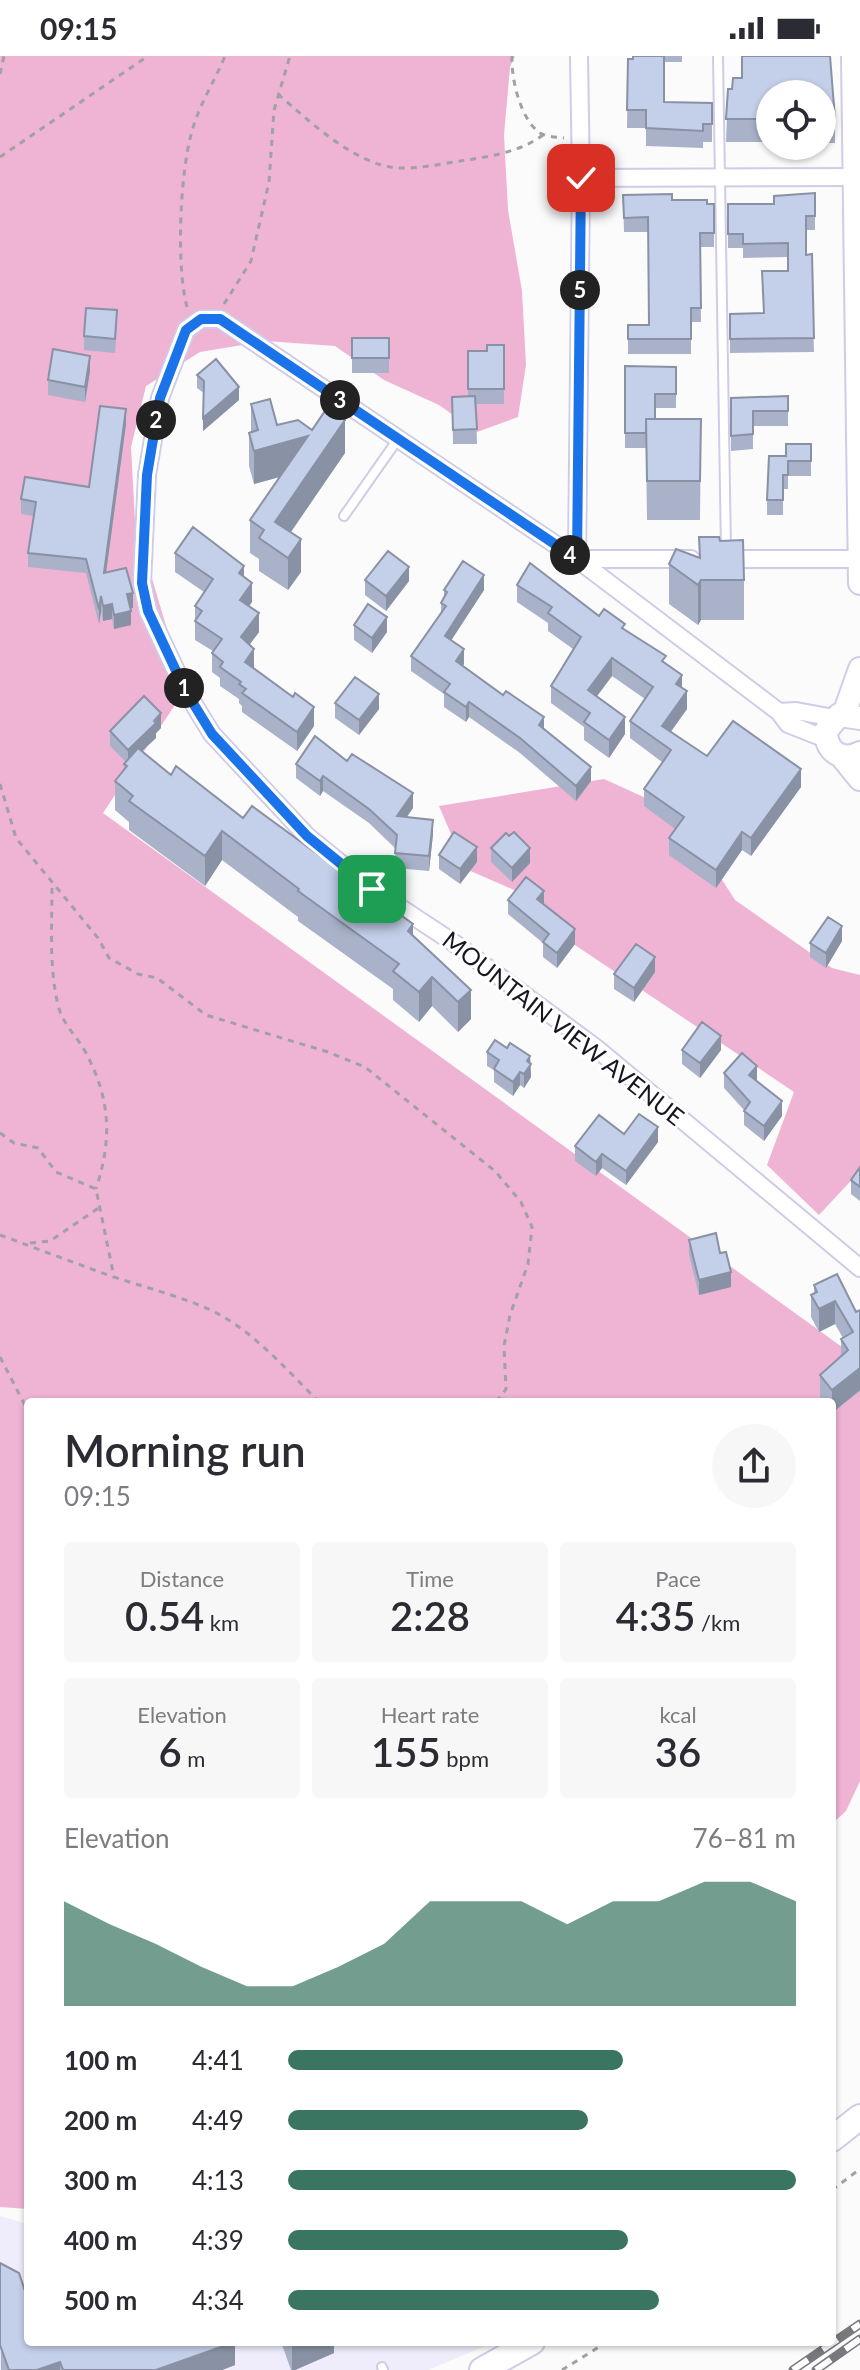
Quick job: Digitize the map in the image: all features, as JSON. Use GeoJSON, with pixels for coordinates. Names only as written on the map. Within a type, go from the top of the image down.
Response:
{"type":"FeatureCollection","features":[{"type":"Feature","properties":{"kind":"main road"},"geometry":{"type":"LineString","coordinates":[[836,2136],[860,2117]]}},
{"type":"Feature","properties":{"kind":"main road"},"geometry":{"type":"LineString","coordinates":[[482,2370],[525,2346]]}},
{"type":"Feature","properties":{"kind":"street"},"geometry":{"type":"LineString","coordinates":[[577,559],[581,178],[579,56]]}},
{"type":"Feature","properties":{"kind":"street"},"geometry":{"type":"LineString","coordinates":[[853,56],[860,583]]}},
{"type":"Feature","properties":{"kind":"street"},"geometry":{"type":"LineString","coordinates":[[581,178],[857,177]]}},
{"type":"Feature","properties":{"kind":"street"},"geometry":{"type":"LineString","coordinates":[[192,326],[201,319],[220,319],[577,559],[779,712],[796,711],[841,722]]}},
{"type":"Feature","properties":{"kind":"street","name":"MOUNTAIN VIEW AVENUE"},"geometry":{"type":"LineString","coordinates":[[192,326],[186,330],[160,398],[147,475],[142,583],[148,611],[185,690],[212,734],[307,836],[372,889],[454,943],[596,1048],[860,1268]]}},
{"type":"Feature","properties":{"kind":"street"},"geometry":{"type":"LineString","coordinates":[[577,559],[859,559]]}},
{"type":"Feature","properties":{"kind":"street"},"geometry":{"type":"LineString","coordinates":[[860,669],[829,747],[851,755],[860,779]]}},
{"type":"Feature","properties":{"kind":"lane"},"geometry":{"type":"LineString","coordinates":[[718,56],[726,559]]}},
{"type":"Feature","properties":{"kind":"lane"},"geometry":{"type":"LineString","coordinates":[[344,516],[398,439]]}},
{"type":"Feature","properties":{"kind":"path"},"geometry":{"type":"LineString","coordinates":[[0,74],[4,56]]}},
{"type":"Feature","properties":{"kind":"path"},"geometry":{"type":"LineString","coordinates":[[0,157],[148,56]]}},
{"type":"Feature","properties":{"kind":"path"},"geometry":{"type":"LineString","coordinates":[[192,326],[183,291],[181,256],[186,163],[191,134],[205,94],[225,56]]}},
{"type":"Feature","properties":{"kind":"path"},"geometry":{"type":"LineString","coordinates":[[220,319],[222,308],[251,261],[269,182],[278,94],[290,56]]}},
{"type":"Feature","properties":{"kind":"path"},"geometry":{"type":"LineString","coordinates":[[512,56],[519,96],[531,123],[543,135]]}},
{"type":"Feature","properties":{"kind":"path"},"geometry":{"type":"LineString","coordinates":[[278,94],[325,134],[372,160],[399,168],[482,157],[527,146],[543,135],[580,138]]}},
{"type":"Feature","properties":{"kind":"path"},"geometry":{"type":"LineString","coordinates":[[0,784],[16,838],[98,938],[109,958],[138,974],[157,978],[206,1015],[328,1052],[365,1067],[495,1171],[521,1202],[532,1227],[528,1264],[510,1315],[504,1346],[506,1389],[499,1398]]}},
{"type":"Feature","properties":{"kind":"path"},"geometry":{"type":"LineString","coordinates":[[52,885],[53,972],[58,1006],[63,1020],[92,1065],[110,1129],[108,1153],[96,1189],[114,1277]]}},
{"type":"Feature","properties":{"kind":"path"},"geometry":{"type":"LineString","coordinates":[[0,1133],[14,1143],[38,1148],[56,1172],[96,1189]]}},
{"type":"Feature","properties":{"kind":"path"},"geometry":{"type":"LineString","coordinates":[[27,1243],[50,1241],[100,1207]]}},
{"type":"Feature","properties":{"kind":"path"},"geometry":{"type":"LineString","coordinates":[[0,1235],[205,1307],[229,1320],[315,1398]]}},
{"type":"Feature","properties":{"kind":"path"},"geometry":{"type":"LineString","coordinates":[[0,1357],[24,1403]]}},
{"type":"Feature","properties":{"kind":"path"},"geometry":{"type":"LineString","coordinates":[[836,2187],[860,2169]]}},
{"type":"Feature","properties":{"kind":"path"},"geometry":{"type":"LineString","coordinates":[[562,2370],[601,2346]]}},
{"type":"Feature","properties":{"kind":"shaded area"},"geometry":{"type":"Polygon","coordinates":[[[0,56],[515,56],[510,67],[504,135],[508,210],[522,291],[526,365],[518,417],[477,432],[439,405],[384,380],[335,346],[266,341],[200,352],[146,386],[131,447],[135,521],[185,690],[103,813],[860,1360],[860,1781],[846,1811],[836,1820],[836,1398],[24,1398],[24,2209],[0,2207],[0,56]]]}},
{"type":"Feature","properties":{"kind":"shaded area"},"geometry":{"type":"Polygon","coordinates":[[[604,779],[659,804],[701,847],[735,900],[832,968],[860,975],[860,1171],[819,1215],[767,1165],[794,1092],[563,937],[521,893],[466,869],[439,806],[604,779]]]}},
{"type":"Feature","properties":{"kind":"shaded area"},"geometry":{"type":"Polygon","coordinates":[[[0,2216],[24,2223],[24,2346],[486,2346],[428,2370],[0,2370],[0,2216]]]}},
{"type":"Feature","properties":{"kind":"building"},"geometry":{"type":"Polygon","coordinates":[[[633,56],[664,56],[664,102],[712,103],[712,124],[703,124],[703,131],[646,128],[646,110],[627,110],[628,59],[633,59],[633,56]]]}},
{"type":"Feature","properties":{"kind":"building"},"geometry":{"type":"Polygon","coordinates":[[[742,56],[830,56],[832,80],[756,80],[756,119],[726,119],[728,89],[732,89],[733,78],[742,78],[742,56]]]}},
{"type":"Feature","properties":{"kind":"building"},"geometry":{"type":"Polygon","coordinates":[[[815,193],[815,216],[806,216],[806,255],[812,254],[814,338],[730,339],[730,314],[764,313],[762,271],[788,271],[788,243],[743,244],[743,234],[728,234],[728,204],[774,204],[774,196],[815,193]]]}},
{"type":"Feature","properties":{"kind":"building"},"geometry":{"type":"Polygon","coordinates":[[[672,194],[672,200],[707,200],[707,204],[714,204],[714,233],[700,233],[701,308],[691,308],[691,339],[628,339],[628,325],[649,325],[648,217],[624,218],[623,195],[672,194]]]}},
{"type":"Feature","properties":{"kind":"building"},"geometry":{"type":"Polygon","coordinates":[[[86,308],[117,310],[115,339],[84,336],[86,308]]]}},
{"type":"Feature","properties":{"kind":"building"},"geometry":{"type":"Polygon","coordinates":[[[352,338],[389,338],[389,358],[352,358],[352,338]]]}},
{"type":"Feature","properties":{"kind":"building"},"geometry":{"type":"Polygon","coordinates":[[[487,345],[504,345],[504,389],[468,389],[468,351],[487,351],[487,345]]]}},
{"type":"Feature","properties":{"kind":"building"},"geometry":{"type":"Polygon","coordinates":[[[53,349],[90,356],[85,387],[48,380],[53,349]]]}},
{"type":"Feature","properties":{"kind":"building"},"geometry":{"type":"Polygon","coordinates":[[[216,359],[239,387],[203,418],[204,381],[197,375],[216,359]]]}},
{"type":"Feature","properties":{"kind":"building"},"geometry":{"type":"Polygon","coordinates":[[[625,366],[676,367],[676,394],[655,394],[655,419],[646,419],[646,433],[625,433],[625,366]]]}},
{"type":"Feature","properties":{"kind":"building"},"geometry":{"type":"Polygon","coordinates":[[[475,396],[477,429],[453,430],[452,397],[475,396]]]}},
{"type":"Feature","properties":{"kind":"building"},"geometry":{"type":"Polygon","coordinates":[[[788,396],[788,411],[753,411],[753,434],[731,436],[731,398],[788,396]]]}},
{"type":"Feature","properties":{"kind":"building"},"geometry":{"type":"Polygon","coordinates":[[[270,399],[277,425],[298,420],[312,430],[327,408],[345,420],[275,522],[301,539],[288,558],[259,538],[264,530],[250,520],[308,436],[254,451],[249,433],[258,430],[251,404],[270,399]]]}},
{"type":"Feature","properties":{"kind":"building"},"geometry":{"type":"Polygon","coordinates":[[[100,406],[126,409],[104,573],[126,568],[133,593],[127,594],[131,611],[114,615],[112,604],[103,606],[101,596],[99,609],[86,559],[28,553],[36,502],[21,499],[25,477],[89,487],[100,406]]]}},
{"type":"Feature","properties":{"kind":"building"},"geometry":{"type":"Polygon","coordinates":[[[646,419],[701,419],[700,481],[647,481],[646,419]]]}},
{"type":"Feature","properties":{"kind":"building"},"geometry":{"type":"Polygon","coordinates":[[[786,444],[811,444],[811,461],[788,461],[788,475],[783,475],[783,500],[767,500],[769,456],[786,456],[786,444]]]}},
{"type":"Feature","properties":{"kind":"building"},"geometry":{"type":"Polygon","coordinates":[[[193,527],[244,566],[239,573],[252,583],[240,600],[259,613],[241,637],[254,649],[245,662],[293,697],[295,693],[314,707],[297,732],[242,693],[246,689],[239,684],[241,682],[220,667],[223,662],[212,653],[222,639],[195,621],[202,611],[195,606],[213,579],[175,553],[193,527]]]}},
{"type":"Feature","properties":{"kind":"building"},"geometry":{"type":"Polygon","coordinates":[[[699,537],[719,537],[720,541],[743,540],[744,580],[701,580],[698,585],[669,564],[676,549],[700,558],[699,537]]]}},
{"type":"Feature","properties":{"kind":"building"},"geometry":{"type":"Polygon","coordinates":[[[388,551],[409,567],[386,596],[365,580],[388,551]]]}},
{"type":"Feature","properties":{"kind":"building"},"geometry":{"type":"Polygon","coordinates":[[[463,561],[484,575],[445,636],[464,649],[456,661],[503,695],[506,691],[544,717],[539,725],[591,767],[576,786],[520,738],[469,702],[466,707],[444,692],[450,684],[411,656],[446,606],[441,603],[447,592],[444,590],[463,561]]]}},
{"type":"Feature","properties":{"kind":"building"},"geometry":{"type":"Polygon","coordinates":[[[530,563],[599,616],[604,609],[625,624],[622,628],[666,656],[662,661],[682,675],[676,684],[687,691],[662,726],[707,756],[733,721],[801,769],[751,838],[742,832],[716,870],[669,838],[684,817],[644,789],[671,750],[630,721],[653,687],[612,658],[588,690],[625,717],[609,740],[584,722],[590,713],[551,686],[581,637],[548,613],[552,607],[517,585],[530,563]]]}},
{"type":"Feature","properties":{"kind":"building"},"geometry":{"type":"Polygon","coordinates":[[[368,604],[387,617],[372,638],[354,625],[368,604]]]}},
{"type":"Feature","properties":{"kind":"building"},"geometry":{"type":"Polygon","coordinates":[[[355,677],[379,694],[359,720],[335,703],[355,677]]]}},
{"type":"Feature","properties":{"kind":"building"},"geometry":{"type":"Polygon","coordinates":[[[144,696],[161,713],[154,721],[156,723],[128,750],[110,731],[144,696]]]}},
{"type":"Feature","properties":{"kind":"building"},"geometry":{"type":"Polygon","coordinates":[[[315,736],[347,761],[352,754],[413,793],[397,816],[433,820],[429,856],[395,853],[397,835],[369,809],[323,776],[320,781],[296,764],[315,736]]]}},
{"type":"Feature","properties":{"kind":"building"},"geometry":{"type":"Polygon","coordinates":[[[138,748],[171,775],[176,766],[243,818],[252,806],[413,924],[408,931],[471,990],[458,1002],[432,977],[419,992],[393,971],[399,964],[222,831],[205,856],[129,801],[133,796],[115,781],[138,748]]]}},
{"type":"Feature","properties":{"kind":"building"},"geometry":{"type":"Polygon","coordinates":[[[454,832],[477,847],[460,869],[439,855],[454,832]]]}},
{"type":"Feature","properties":{"kind":"building"},"geometry":{"type":"Polygon","coordinates":[[[514,832],[530,848],[512,868],[491,848],[506,833],[509,836],[514,832]]]}},
{"type":"Feature","properties":{"kind":"building"},"geometry":{"type":"Polygon","coordinates":[[[526,877],[544,891],[537,899],[575,929],[557,953],[543,942],[549,934],[508,900],[526,877]]]}},
{"type":"Feature","properties":{"kind":"building"},"geometry":{"type":"Polygon","coordinates":[[[828,917],[842,926],[826,953],[810,943],[828,917]]]}},
{"type":"Feature","properties":{"kind":"building"},"geometry":{"type":"Polygon","coordinates":[[[636,944],[655,957],[634,988],[614,974],[636,944]]]}},
{"type":"Feature","properties":{"kind":"building"},"geometry":{"type":"Polygon","coordinates":[[[702,1022],[721,1036],[700,1063],[682,1050],[702,1022]]]}},
{"type":"Feature","properties":{"kind":"building"},"geometry":{"type":"Polygon","coordinates":[[[495,1040],[507,1048],[510,1043],[530,1056],[527,1061],[531,1064],[513,1082],[494,1069],[499,1060],[487,1052],[495,1040]]]}},
{"type":"Feature","properties":{"kind":"building"},"geometry":{"type":"Polygon","coordinates":[[[742,1053],[757,1066],[749,1075],[782,1101],[764,1126],[744,1111],[750,1102],[724,1073],[742,1053]]]}},
{"type":"Feature","properties":{"kind":"building"},"geometry":{"type":"Polygon","coordinates":[[[639,1114],[658,1127],[626,1171],[602,1154],[596,1162],[575,1146],[599,1115],[624,1134],[639,1114]]]}},
{"type":"Feature","properties":{"kind":"building"},"geometry":{"type":"Polygon","coordinates":[[[860,1167],[860,1187],[851,1180],[860,1167]]]}},
{"type":"Feature","properties":{"kind":"building"},"geometry":{"type":"Polygon","coordinates":[[[716,1233],[720,1253],[726,1252],[731,1272],[699,1280],[689,1240],[716,1233]]]}},
{"type":"Feature","properties":{"kind":"building"},"geometry":{"type":"Polygon","coordinates":[[[837,1274],[856,1312],[860,1310],[860,1368],[832,1390],[820,1375],[848,1350],[841,1339],[853,1332],[835,1301],[819,1309],[811,1295],[817,1292],[814,1285],[837,1274]]]}},
{"type":"Feature","properties":{"kind":"building"},"geometry":{"type":"Polygon","coordinates":[[[0,2263],[19,2273],[24,2288],[24,2346],[224,2346],[156,2370],[63,2370],[60,2362],[37,2370],[9,2370],[0,2345],[0,2263]]]}},
{"type":"Feature","properties":{"kind":"railway"},"geometry":{"type":"LineString","coordinates":[[836,2340],[860,2324]]}},
{"type":"Feature","properties":{"kind":"railway"},"geometry":{"type":"LineString","coordinates":[[816,2370],[860,2339]]}},
{"type":"Feature","properties":{"kind":"railway"},"geometry":{"type":"LineString","coordinates":[[793,2370],[828,2346]]}},
{"type":"Feature","properties":{"kind":"route"},"geometry":{"type":"LineString","coordinates":[[372,889],[307,836],[212,734],[185,690],[148,611],[142,583],[147,475],[160,398],[186,330],[201,319],[220,319],[577,559],[581,178]]}}]}
